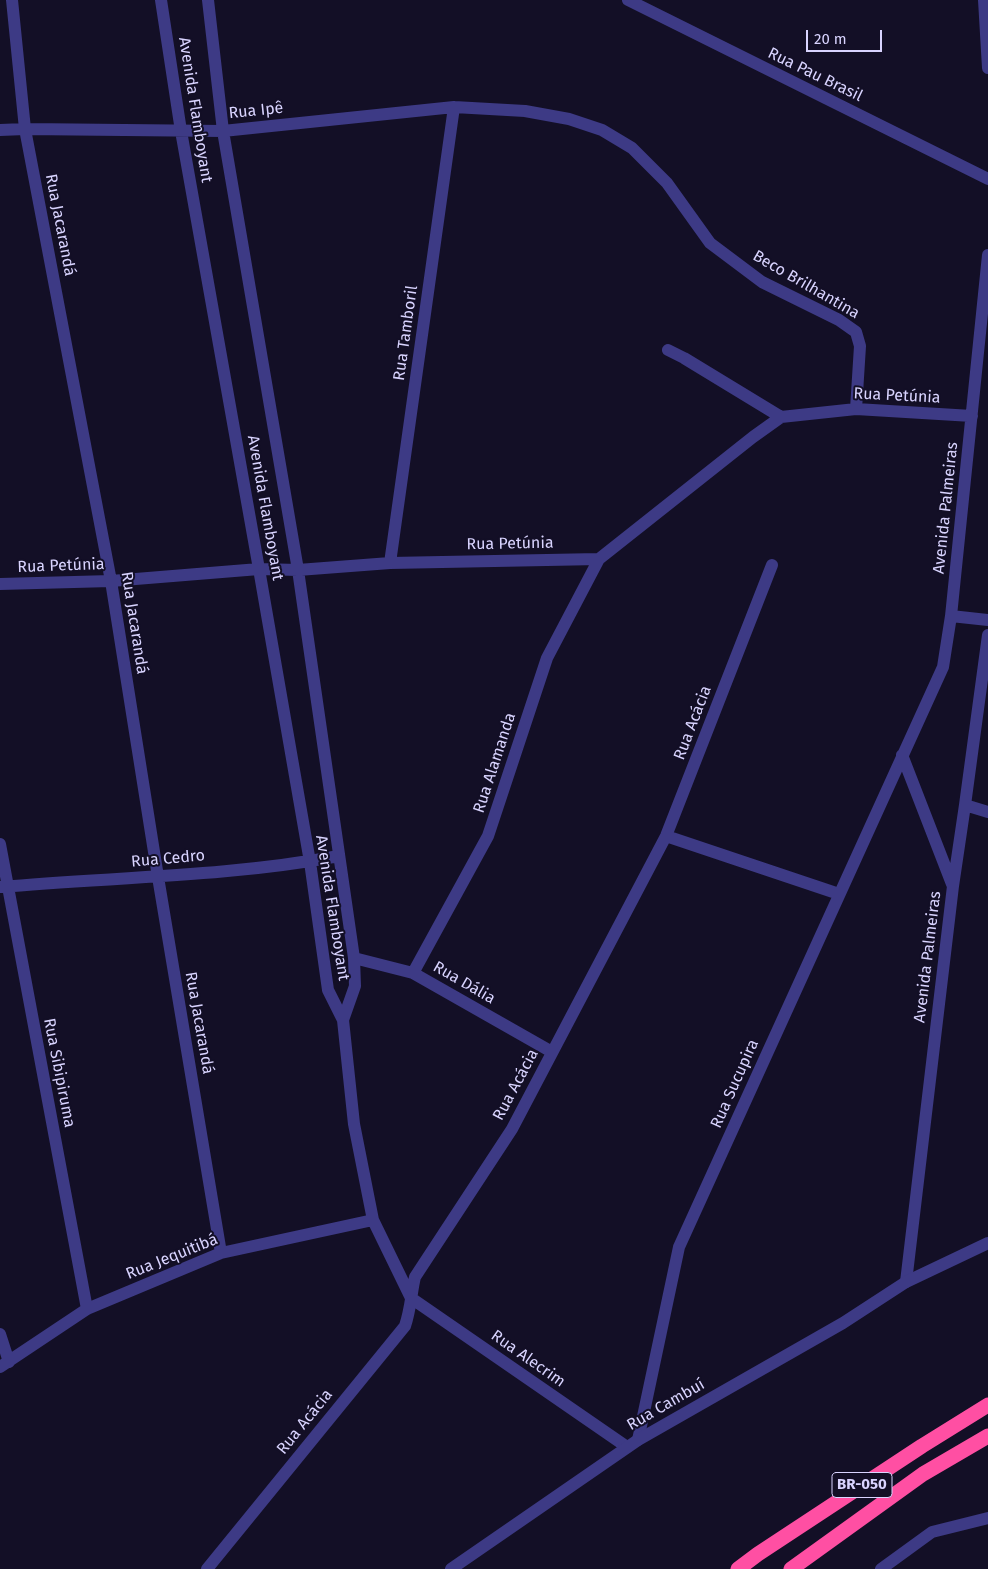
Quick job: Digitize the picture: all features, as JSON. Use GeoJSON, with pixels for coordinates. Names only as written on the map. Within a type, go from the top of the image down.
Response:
{"type":"FeatureCollection","features":[{"type":"Feature","properties":{"kind":"highway","name":"BR-050"},"geometry":{"type":"LineString","coordinates":[[738,1569],[922,1446],[988,1405]]}},
{"type":"Feature","properties":{"kind":"highway","name":"BR-050"},"geometry":{"type":"LineString","coordinates":[[791,1569],[923,1474],[988,1436]]}},
{"type":"Feature","properties":{"kind":"street","name":"Rua Jacarandá"},"geometry":{"type":"LineString","coordinates":[[12,0],[25,129],[111,581],[158,876],[222,1253]]}},
{"type":"Feature","properties":{"kind":"street","name":"Avenida Flamboyant"},"geometry":{"type":"LineString","coordinates":[[161,0],[181,131],[310,862],[328,990],[343,1020],[354,1124],[373,1220],[411,1298]]}},
{"type":"Feature","properties":{"kind":"street","name":"Avenida Flamboyant"},"geometry":{"type":"LineString","coordinates":[[208,0],[223,131],[298,570],[354,958],[354,986],[343,1020]]}},
{"type":"Feature","properties":{"kind":"street","name":"Rua Pau Brasil"},"geometry":{"type":"LineString","coordinates":[[628,0],[988,179]]}},
{"type":"Feature","properties":{"kind":"street"},"geometry":{"type":"LineString","coordinates":[[984,0],[988,68]]}},
{"type":"Feature","properties":{"kind":"street","name":"Rua Ipê"},"geometry":{"type":"LineString","coordinates":[[0,130],[223,131],[454,107]]}},
{"type":"Feature","properties":{"kind":"street","name":"Beco Brilhantina"},"geometry":{"type":"LineString","coordinates":[[454,107],[525,111],[569,119],[602,130],[632,148],[667,183],[710,242],[762,282],[839,320],[856,332],[860,346],[856,409]]}},
{"type":"Feature","properties":{"kind":"street","name":"Rua Tamboril"},"geometry":{"type":"LineString","coordinates":[[390,563],[454,107]]}},
{"type":"Feature","properties":{"kind":"street","name":"Avenida Palmeiras"},"geometry":{"type":"LineString","coordinates":[[902,755],[943,667],[952,616],[988,255]]}},
{"type":"Feature","properties":{"kind":"street"},"geometry":{"type":"LineString","coordinates":[[599,559],[781,416],[668,350]]}},
{"type":"Feature","properties":{"kind":"street","name":"Rua Petúnia"},"geometry":{"type":"LineString","coordinates":[[781,416],[856,409],[972,416]]}},
{"type":"Feature","properties":{"kind":"street","name":"Rua Petúnia"},"geometry":{"type":"LineString","coordinates":[[0,584],[111,581],[259,569],[298,570],[390,563],[599,559]]}},
{"type":"Feature","properties":{"kind":"street","name":"Rua Alamanda"},"geometry":{"type":"LineString","coordinates":[[413,973],[488,836],[547,658],[599,559]]}},
{"type":"Feature","properties":{"kind":"street","name":"Rua Acácia"},"geometry":{"type":"LineString","coordinates":[[207,1569],[405,1326],[411,1308],[415,1276],[512,1129],[666,836],[772,565]]}},
{"type":"Feature","properties":{"kind":"street"},"geometry":{"type":"LineString","coordinates":[[952,616],[988,620]]}},
{"type":"Feature","properties":{"kind":"street","name":"Avenida Palmeiras"},"geometry":{"type":"LineString","coordinates":[[906,1282],[953,886],[988,635]]}},
{"type":"Feature","properties":{"kind":"street"},"geometry":{"type":"LineString","coordinates":[[902,755],[953,886]]}},
{"type":"Feature","properties":{"kind":"street","name":"Rua Sucupira"},"geometry":{"type":"LineString","coordinates":[[632,1444],[679,1247],[902,755]]}},
{"type":"Feature","properties":{"kind":"street"},"geometry":{"type":"LineString","coordinates":[[965,805],[988,812]]}},
{"type":"Feature","properties":{"kind":"street"},"geometry":{"type":"LineString","coordinates":[[666,836],[839,894]]}},
{"type":"Feature","properties":{"kind":"street","name":"Rua Sibipiruma"},"geometry":{"type":"LineString","coordinates":[[0,844],[3,887],[87,1309]]}},
{"type":"Feature","properties":{"kind":"street","name":"Rua Cedro"},"geometry":{"type":"LineString","coordinates":[[3,887],[158,876],[310,862],[339,856]]}},
{"type":"Feature","properties":{"kind":"street","name":"Rua Dália"},"geometry":{"type":"LineString","coordinates":[[354,958],[413,973],[552,1052]]}},
{"type":"Feature","properties":{"kind":"street","name":"Rua Jequitibá"},"geometry":{"type":"LineString","coordinates":[[4,1365],[87,1309],[222,1253],[373,1220]]}},
{"type":"Feature","properties":{"kind":"street","name":"Rua Cambuí"},"geometry":{"type":"LineString","coordinates":[[451,1569],[632,1444],[843,1323],[906,1282],[988,1244]]}},
{"type":"Feature","properties":{"kind":"street","name":"Rua Alecrim"},"geometry":{"type":"LineString","coordinates":[[411,1298],[632,1444]]}},
{"type":"Feature","properties":{"kind":"street"},"geometry":{"type":"LineString","coordinates":[[0,1334],[4,1365]]}},
{"type":"Feature","properties":{"kind":"street"},"geometry":{"type":"LineString","coordinates":[[881,1569],[932,1532],[988,1518]]}}]}
